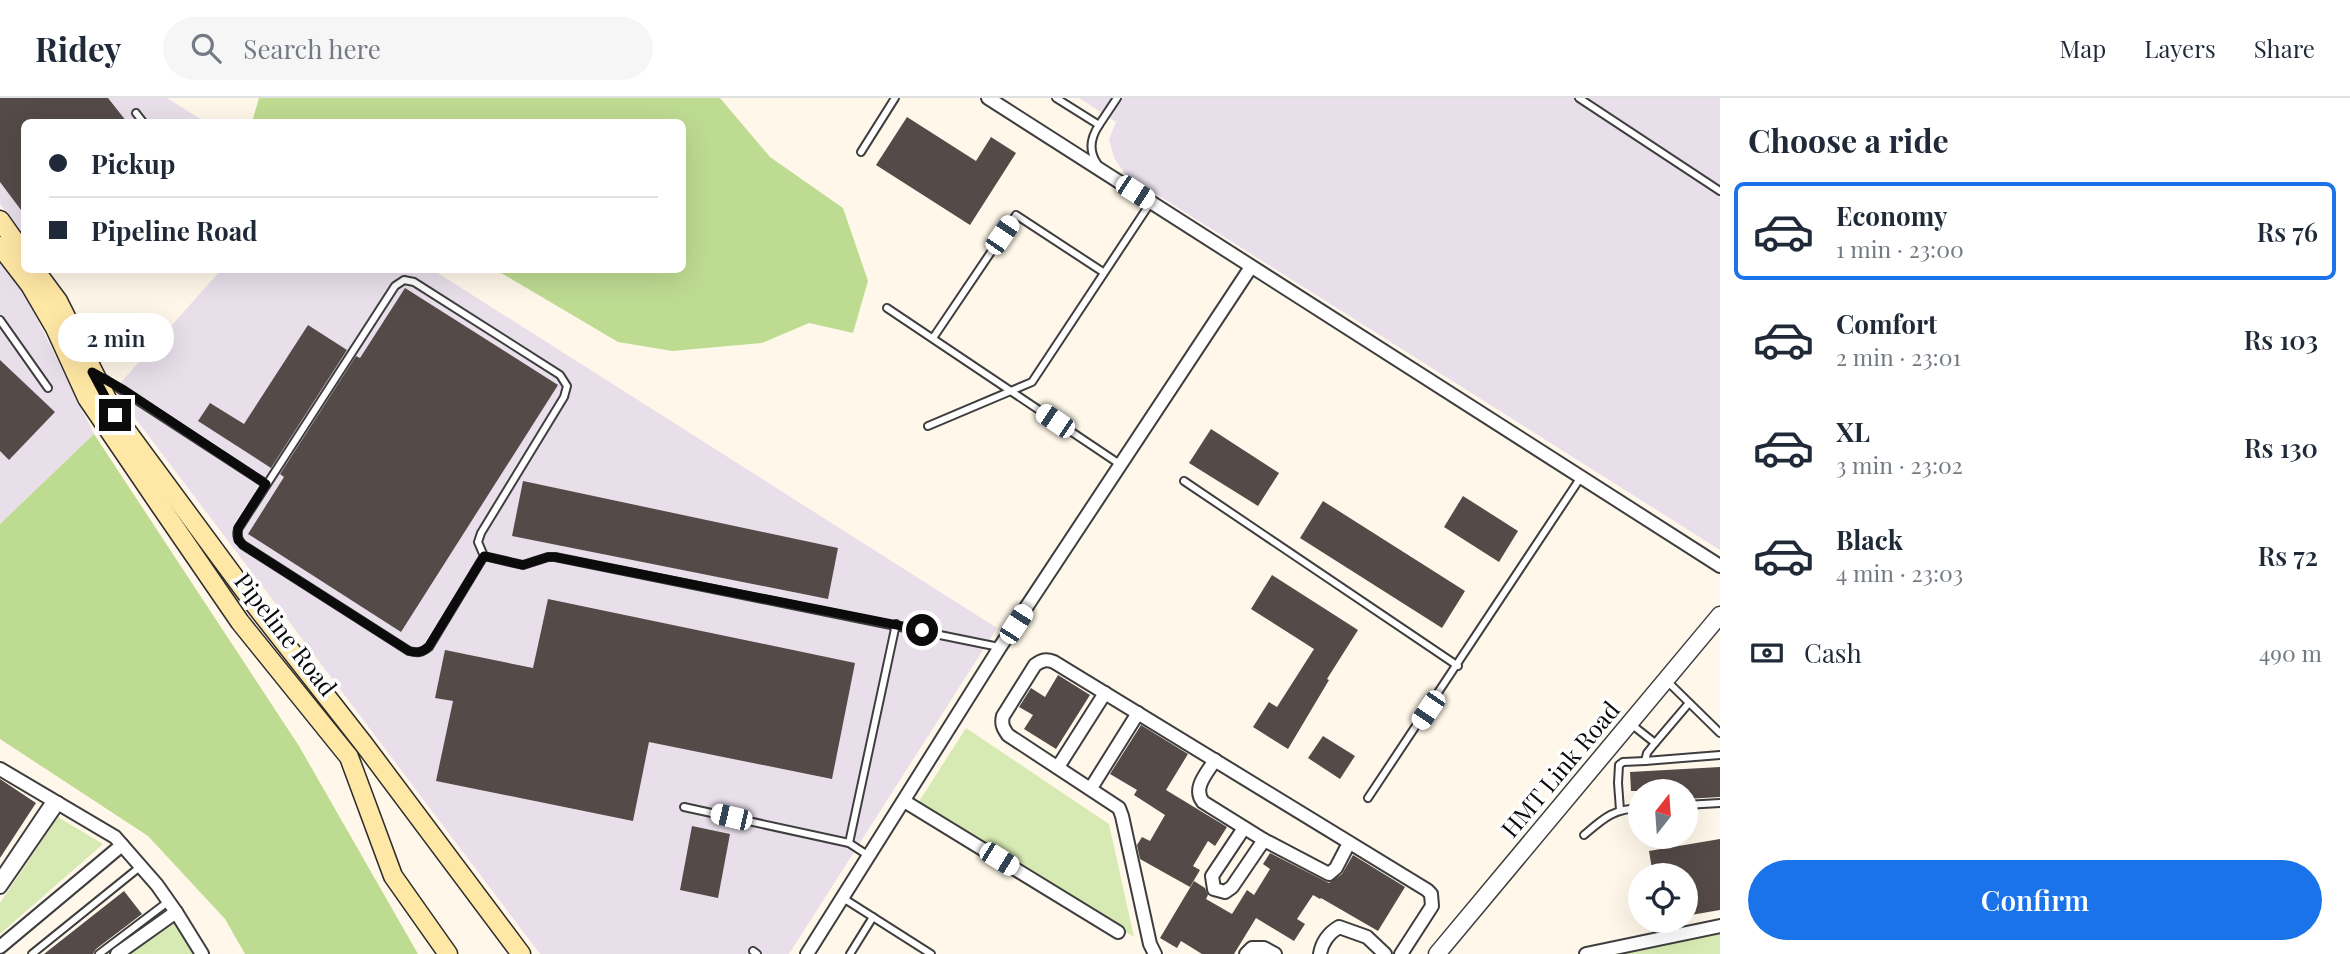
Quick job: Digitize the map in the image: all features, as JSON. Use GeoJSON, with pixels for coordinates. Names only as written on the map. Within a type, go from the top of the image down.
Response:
{"type":"FeatureCollection","features":[{"type":"Feature","properties":{"kind":"main road","name":"Pipeline Road"},"geometry":{"type":"LineString","coordinates":[[0,220],[15,250]]}},
{"type":"Feature","properties":{"kind":"main road","name":"Pipeline Road"},"geometry":{"type":"LineString","coordinates":[[25,273],[30,285],[62,325],[92,372],[115,415],[170,492],[522,954]]}},
{"type":"Feature","properties":{"kind":"main road","name":"Pipeline Road"},"geometry":{"type":"LineString","coordinates":[[38,273],[58,301],[62,325],[87,398],[240,622],[349,757],[393,876],[448,954]]}},
{"type":"Feature","properties":{"kind":"street"},"geometry":{"type":"LineString","coordinates":[[988,98],[1720,566]]}},
{"type":"Feature","properties":{"kind":"street"},"geometry":{"type":"LineString","coordinates":[[807,954],[1000,647],[1251,267]]}},
{"type":"Feature","properties":{"kind":"street","name":"HMT Link Road"},"geometry":{"type":"LineString","coordinates":[[1437,954],[1720,615]]}},
{"type":"Feature","properties":{"kind":"street"},"geometry":{"type":"LineString","coordinates":[[1155,954],[1150,944],[1119,808],[1008,735],[1001,723],[1035,665],[1041,661],[1047,659],[1105,693],[1427,890],[1431,894],[1432,906],[1401,954]]}},
{"type":"Feature","properties":{"kind":"street"},"geometry":{"type":"LineString","coordinates":[[1058,767],[1105,693]]}},
{"type":"Feature","properties":{"kind":"street"},"geometry":{"type":"LineString","coordinates":[[1091,788],[1138,713]]}},
{"type":"Feature","properties":{"kind":"street"},"geometry":{"type":"LineString","coordinates":[[1215,760],[1200,786],[1199,797],[1244,828],[1329,874],[1336,868],[1349,843]]}},
{"type":"Feature","properties":{"kind":"street"},"geometry":{"type":"LineString","coordinates":[[0,769],[114,836],[173,906],[201,954]]}},
{"type":"Feature","properties":{"kind":"street"},"geometry":{"type":"LineString","coordinates":[[0,887],[54,801]]}},
{"type":"Feature","properties":{"kind":"street"},"geometry":{"type":"LineString","coordinates":[[904,801],[1118,932]]}},
{"type":"Feature","properties":{"kind":"street"},"geometry":{"type":"LineString","coordinates":[[1244,828],[1212,876],[1214,889],[1225,892],[1232,887],[1264,839]]}},
{"type":"Feature","properties":{"kind":"street"},"geometry":{"type":"LineString","coordinates":[[0,947],[122,845]]}},
{"type":"Feature","properties":{"kind":"street"},"geometry":{"type":"LineString","coordinates":[[117,954],[173,906]]}},
{"type":"Feature","properties":{"kind":"street"},"geometry":{"type":"LineString","coordinates":[[1586,954],[1720,926]]}},
{"type":"Feature","properties":{"kind":"street"},"geometry":{"type":"LineString","coordinates":[[1320,954],[1321,947],[1331,932],[1339,927],[1367,937],[1385,954]]}},
{"type":"Feature","properties":{"kind":"street"},"geometry":{"type":"LineString","coordinates":[[1246,954],[1252,948],[1264,948],[1275,954]]}},
{"type":"Feature","properties":{"kind":"lane"},"geometry":{"type":"LineString","coordinates":[[861,152],[895,98]]}},
{"type":"Feature","properties":{"kind":"lane"},"geometry":{"type":"LineString","coordinates":[[1103,171],[1094,160],[1094,133],[1117,98]]}},
{"type":"Feature","properties":{"kind":"lane"},"geometry":{"type":"LineString","coordinates":[[1579,98],[1720,191]]}},
{"type":"Feature","properties":{"kind":"lane"},"geometry":{"type":"LineString","coordinates":[[1060,99],[1099,125]]}},
{"type":"Feature","properties":{"kind":"lane"},"geometry":{"type":"LineString","coordinates":[[136,113],[141,119]]}},
{"type":"Feature","properties":{"kind":"lane"},"geometry":{"type":"LineString","coordinates":[[928,426],[1032,382],[1151,202]]}},
{"type":"Feature","properties":{"kind":"lane"},"geometry":{"type":"LineString","coordinates":[[933,338],[1016,215],[1103,272]]}},
{"type":"Feature","properties":{"kind":"lane"},"geometry":{"type":"LineString","coordinates":[[404,280],[409,280],[560,375],[567,386],[564,397],[481,533],[478,542],[484,556],[429,646],[416,653],[238,540],[238,528],[266,484],[395,286],[404,280]]}},
{"type":"Feature","properties":{"kind":"lane"},"geometry":{"type":"LineString","coordinates":[[887,308],[1121,465]]}},
{"type":"Feature","properties":{"kind":"lane"},"geometry":{"type":"LineString","coordinates":[[0,320],[48,388]]}},
{"type":"Feature","properties":{"kind":"lane"},"geometry":{"type":"LineString","coordinates":[[92,372],[124,390],[266,484]]}},
{"type":"Feature","properties":{"kind":"lane"},"geometry":{"type":"LineString","coordinates":[[1368,798],[1581,477]]}},
{"type":"Feature","properties":{"kind":"lane"},"geometry":{"type":"LineString","coordinates":[[1184,481],[1458,666]]}},
{"type":"Feature","properties":{"kind":"lane"},"geometry":{"type":"LineString","coordinates":[[484,556],[523,565],[555,557],[1000,647]]}},
{"type":"Feature","properties":{"kind":"lane"},"geometry":{"type":"LineString","coordinates":[[849,844],[896,624]]}},
{"type":"Feature","properties":{"kind":"lane"},"geometry":{"type":"LineString","coordinates":[[1666,680],[1720,733]]}},
{"type":"Feature","properties":{"kind":"lane"},"geometry":{"type":"LineString","coordinates":[[1644,761],[1647,753],[1689,703]]}},
{"type":"Feature","properties":{"kind":"lane"},"geometry":{"type":"LineString","coordinates":[[1630,723],[1656,743]]}},
{"type":"Feature","properties":{"kind":"lane"},"geometry":{"type":"LineString","coordinates":[[1620,810],[1619,765],[1623,762],[1720,755]]}},
{"type":"Feature","properties":{"kind":"lane"},"geometry":{"type":"LineString","coordinates":[[0,875],[54,801]]}},
{"type":"Feature","properties":{"kind":"lane"},"geometry":{"type":"LineString","coordinates":[[1698,804],[1720,803]]}},
{"type":"Feature","properties":{"kind":"lane"},"geometry":{"type":"LineString","coordinates":[[684,807],[849,844],[869,856]]}},
{"type":"Feature","properties":{"kind":"lane"},"geometry":{"type":"LineString","coordinates":[[1584,835],[1606,816],[1628,809]]}},
{"type":"Feature","properties":{"kind":"lane"},"geometry":{"type":"LineString","coordinates":[[33,954],[141,866]]}},
{"type":"Feature","properties":{"kind":"lane"},"geometry":{"type":"LineString","coordinates":[[843,898],[931,954]]}},
{"type":"Feature","properties":{"kind":"lane"},"geometry":{"type":"LineString","coordinates":[[99,954],[173,906]]}},
{"type":"Feature","properties":{"kind":"lane"},"geometry":{"type":"LineString","coordinates":[[850,954],[873,917]]}},
{"type":"Feature","properties":{"kind":"shaded area"},"geometry":{"type":"Polygon","coordinates":[[[0,98],[167,98],[200,119],[21,119],[21,234],[0,204],[0,98]]]}},
{"type":"Feature","properties":{"kind":"shaded area"},"geometry":{"type":"Polygon","coordinates":[[[1079,98],[1720,98],[1720,550],[1126,175],[1114,158],[1109,139],[1116,122],[1079,98]]]}},
{"type":"Feature","properties":{"kind":"shaded area"},"geometry":{"type":"Polygon","coordinates":[[[0,244],[94,434],[0,524],[0,244]]]}},
{"type":"Feature","properties":{"kind":"shaded area"},"geometry":{"type":"Polygon","coordinates":[[[218,273],[438,273],[997,628],[789,954],[540,954],[114,390],[218,273]]]}},
{"type":"Feature","properties":{"kind":"green space"},"geometry":{"type":"Polygon","coordinates":[[[259,98],[720,98],[770,157],[843,208],[868,281],[853,333],[809,323],[762,343],[672,351],[618,342],[501,273],[686,273],[686,119],[253,119],[259,98]]]}},
{"type":"Feature","properties":{"kind":"green space"},"geometry":{"type":"Polygon","coordinates":[[[94,434],[299,746],[418,954],[245,954],[225,919],[148,836],[0,739],[0,524],[94,434]]]}},
{"type":"Feature","properties":{"kind":"green space"},"geometry":{"type":"Polygon","coordinates":[[[966,728],[1109,824],[1134,937],[918,803],[966,728]]]}},
{"type":"Feature","properties":{"kind":"green space"},"geometry":{"type":"Polygon","coordinates":[[[58,817],[103,844],[0,934],[0,903],[58,817]]]}},
{"type":"Feature","properties":{"kind":"green space"},"geometry":{"type":"Polygon","coordinates":[[[176,918],[196,954],[125,954],[176,918]]]}},
{"type":"Feature","properties":{"kind":"green space"},"geometry":{"type":"Polygon","coordinates":[[[1720,931],[1720,954],[1626,954],[1720,931]]]}},
{"type":"Feature","properties":{"kind":"building"},"geometry":{"type":"Polygon","coordinates":[[[0,98],[108,98],[125,119],[21,119],[21,210],[0,182],[0,98]]]}},
{"type":"Feature","properties":{"kind":"building"},"geometry":{"type":"Polygon","coordinates":[[[907,117],[976,161],[991,137],[1016,153],[970,225],[876,165],[907,117]]]}},
{"type":"Feature","properties":{"kind":"building"},"geometry":{"type":"Polygon","coordinates":[[[405,288],[558,385],[401,632],[248,534],[284,477],[280,474],[356,356],[360,358],[405,288]]]}},
{"type":"Feature","properties":{"kind":"building"},"geometry":{"type":"Polygon","coordinates":[[[308,325],[347,350],[271,468],[198,421],[210,403],[244,424],[308,325]]]}},
{"type":"Feature","properties":{"kind":"building"},"geometry":{"type":"Polygon","coordinates":[[[0,360],[55,412],[9,460],[0,451],[0,360]]]}},
{"type":"Feature","properties":{"kind":"building"},"geometry":{"type":"Polygon","coordinates":[[[1211,429],[1279,473],[1258,506],[1189,463],[1211,429]]]}},
{"type":"Feature","properties":{"kind":"building"},"geometry":{"type":"Polygon","coordinates":[[[523,481],[838,548],[828,599],[512,536],[523,481]]]}},
{"type":"Feature","properties":{"kind":"building"},"geometry":{"type":"Polygon","coordinates":[[[1463,496],[1518,531],[1499,562],[1444,527],[1463,496]]]}},
{"type":"Feature","properties":{"kind":"building"},"geometry":{"type":"Polygon","coordinates":[[[1323,501],[1465,591],[1442,628],[1300,538],[1323,501]]]}},
{"type":"Feature","properties":{"kind":"building"},"geometry":{"type":"Polygon","coordinates":[[[1272,575],[1358,630],[1288,749],[1253,727],[1269,702],[1277,707],[1314,649],[1251,609],[1272,575]]]}},
{"type":"Feature","properties":{"kind":"building"},"geometry":{"type":"Polygon","coordinates":[[[548,599],[855,663],[832,779],[649,742],[633,821],[436,781],[453,701],[435,698],[445,650],[533,668],[548,599]]]}},
{"type":"Feature","properties":{"kind":"building"},"geometry":{"type":"Polygon","coordinates":[[[1058,675],[1090,695],[1056,749],[1024,729],[1033,715],[1019,707],[1031,688],[1045,697],[1058,675]]]}},
{"type":"Feature","properties":{"kind":"building"},"geometry":{"type":"Polygon","coordinates":[[[1141,725],[1188,754],[1166,790],[1227,827],[1215,846],[1208,841],[1193,866],[1200,870],[1190,887],[1140,859],[1137,845],[1142,837],[1150,841],[1165,815],[1134,795],[1137,790],[1110,774],[1141,725]]]}},
{"type":"Feature","properties":{"kind":"building"},"geometry":{"type":"Polygon","coordinates":[[[1323,736],[1355,756],[1340,779],[1308,758],[1323,736]]]}},
{"type":"Feature","properties":{"kind":"building"},"geometry":{"type":"Polygon","coordinates":[[[1720,767],[1720,797],[1698,798],[1698,779],[1630,779],[1630,772],[1720,767]]]}},
{"type":"Feature","properties":{"kind":"building"},"geometry":{"type":"Polygon","coordinates":[[[0,779],[36,803],[0,858],[0,779]]]}},
{"type":"Feature","properties":{"kind":"building"},"geometry":{"type":"Polygon","coordinates":[[[692,826],[730,834],[718,898],[680,890],[692,826]]]}},
{"type":"Feature","properties":{"kind":"building"},"geometry":{"type":"Polygon","coordinates":[[[1720,839],[1720,910],[1698,914],[1698,863],[1651,863],[1649,851],[1698,849],[1698,843],[1720,839]]]}},
{"type":"Feature","properties":{"kind":"building"},"geometry":{"type":"Polygon","coordinates":[[[1270,853],[1329,883],[1342,874],[1353,855],[1405,887],[1378,931],[1313,895],[1297,919],[1305,924],[1294,941],[1256,918],[1234,954],[1202,954],[1181,941],[1177,948],[1160,938],[1194,881],[1205,888],[1208,895],[1206,899],[1232,914],[1247,890],[1254,895],[1270,869],[1263,864],[1270,853]]]}},
{"type":"Feature","properties":{"kind":"building"},"geometry":{"type":"Polygon","coordinates":[[[124,891],[142,914],[93,954],[44,954],[124,891]]]}},
{"type":"Feature","properties":{"kind":"route"},"geometry":{"type":"LineString","coordinates":[[115,415],[92,372],[124,390],[266,484],[238,528],[238,540],[243,545],[416,653],[429,646],[484,556],[523,565],[541,558],[555,557],[922,630]]}}]}
